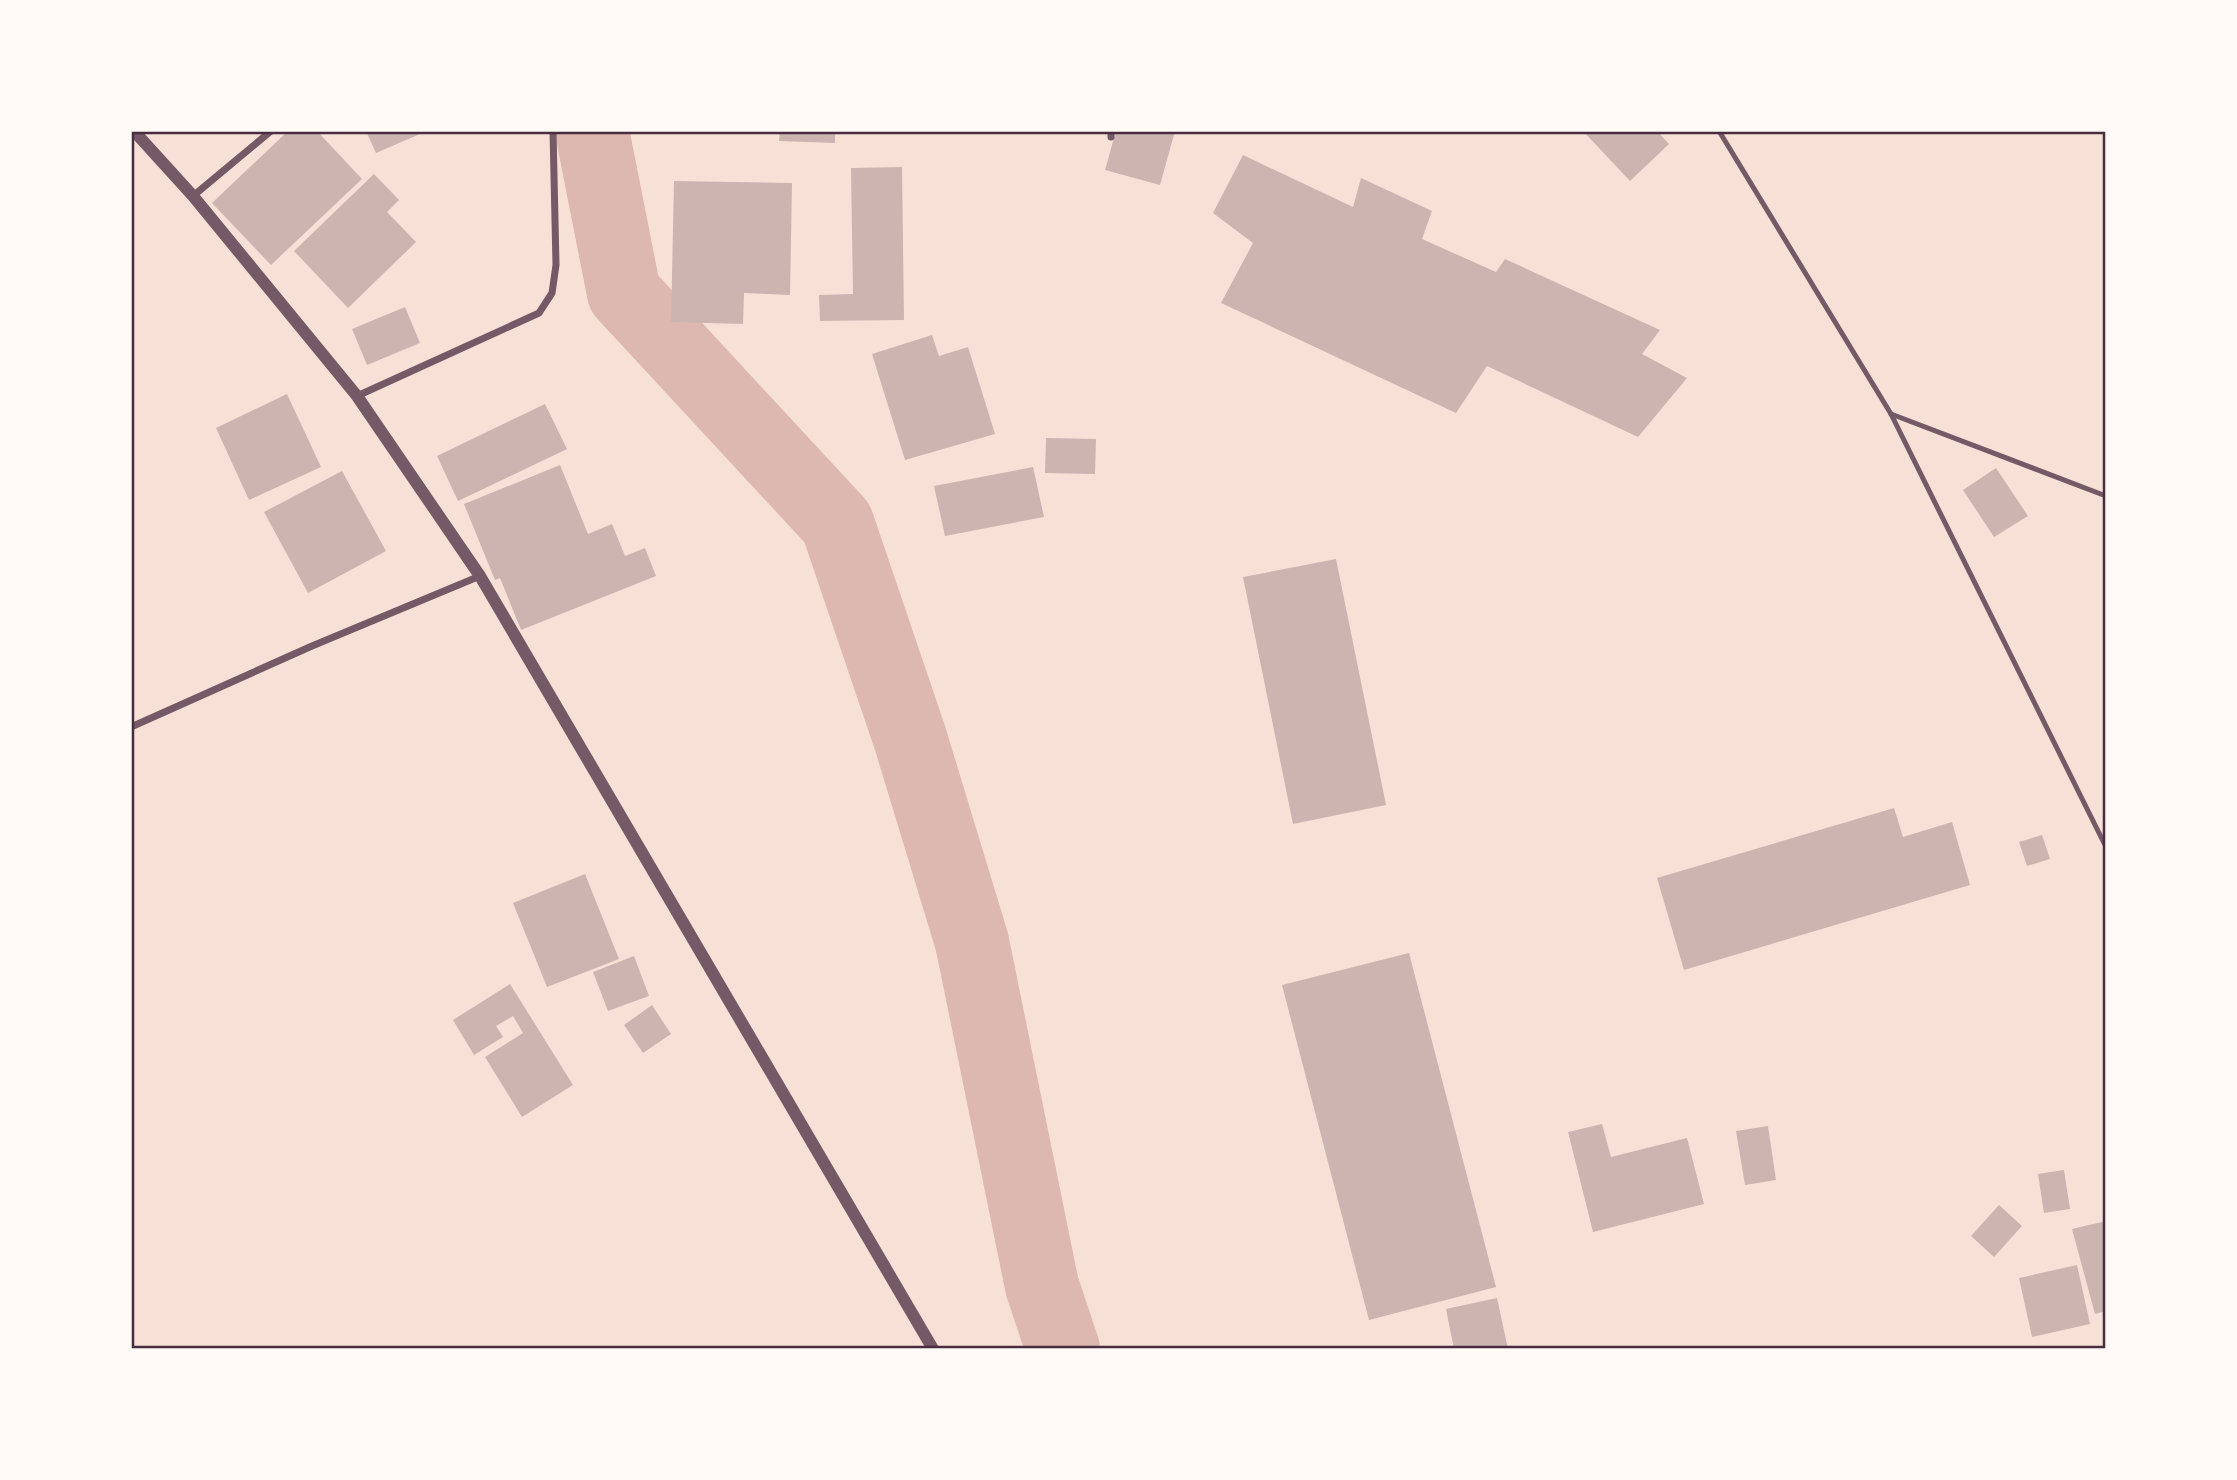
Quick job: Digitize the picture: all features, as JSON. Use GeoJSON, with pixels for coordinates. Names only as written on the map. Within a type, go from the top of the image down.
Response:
{"type":"FeatureCollection","features":[{"type":"Feature","properties":{"kind":"street"},"geometry":{"type":"LineString","coordinates":[[134,131],[193,196],[357,396],[481,576],[933,1349]]}},
{"type":"Feature","properties":{"kind":"street"},"geometry":{"type":"LineString","coordinates":[[193,196],[271,131]]}},
{"type":"Feature","properties":{"kind":"street"},"geometry":{"type":"LineString","coordinates":[[357,396],[539,313],[552,293],[556,265],[553,131]]}},
{"type":"Feature","properties":{"kind":"street"},"geometry":{"type":"LineString","coordinates":[[131,727],[312,646],[481,576]]}},
{"type":"Feature","properties":{"kind":"lane"},"geometry":{"type":"LineString","coordinates":[[1719,131],[1891,414],[2106,847]]}},
{"type":"Feature","properties":{"kind":"lane"},"geometry":{"type":"LineString","coordinates":[[1891,414],[2106,496]]}},
{"type":"Feature","properties":{"kind":"building"},"geometry":{"type":"Polygon","coordinates":[[[288,131],[317,131],[362,179],[271,265],[212,203],[288,131]]]}},
{"type":"Feature","properties":{"kind":"building"},"geometry":{"type":"Polygon","coordinates":[[[366,131],[427,131],[376,153],[366,131]]]}},
{"type":"Feature","properties":{"kind":"building"},"geometry":{"type":"Polygon","coordinates":[[[780,131],[835,131],[835,143],[779,141],[780,131]]]}},
{"type":"Feature","properties":{"kind":"building"},"geometry":{"type":"Polygon","coordinates":[[[1116,131],[1175,131],[1160,185],[1105,170],[1116,131]]]}},
{"type":"Feature","properties":{"kind":"building"},"geometry":{"type":"Polygon","coordinates":[[[1583,131],[1657,131],[1669,144],[1630,181],[1583,131]]]}},
{"type":"Feature","properties":{"kind":"building"},"geometry":{"type":"Polygon","coordinates":[[[1243,155],[1353,207],[1361,178],[1432,211],[1422,239],[1496,272],[1505,259],[1660,330],[1642,354],[1687,378],[1638,437],[1487,366],[1456,413],[1221,303],[1253,243],[1213,213],[1243,155]]]}},
{"type":"Feature","properties":{"kind":"building"},"geometry":{"type":"Polygon","coordinates":[[[902,167],[904,320],[820,321],[819,295],[853,294],[851,168],[902,167]]]}},
{"type":"Feature","properties":{"kind":"building"},"geometry":{"type":"Polygon","coordinates":[[[374,174],[399,200],[387,212],[416,242],[348,308],[294,251],[374,174]]]}},
{"type":"Feature","properties":{"kind":"building"},"geometry":{"type":"Polygon","coordinates":[[[674,181],[792,183],[790,295],[744,293],[743,324],[671,322],[674,181]]]}},
{"type":"Feature","properties":{"kind":"building"},"geometry":{"type":"Polygon","coordinates":[[[405,307],[420,343],[367,365],[352,329],[405,307]]]}},
{"type":"Feature","properties":{"kind":"building"},"geometry":{"type":"Polygon","coordinates":[[[932,335],[939,356],[968,347],[995,434],[905,460],[872,354],[932,335]]]}},
{"type":"Feature","properties":{"kind":"building"},"geometry":{"type":"Polygon","coordinates":[[[287,394],[321,467],[249,500],[216,428],[287,394]]]}},
{"type":"Feature","properties":{"kind":"building"},"geometry":{"type":"Polygon","coordinates":[[[545,404],[567,449],[458,501],[437,456],[545,404]]]}},
{"type":"Feature","properties":{"kind":"building"},"geometry":{"type":"Polygon","coordinates":[[[1046,438],[1096,439],[1095,474],[1045,473],[1046,438]]]}},
{"type":"Feature","properties":{"kind":"building"},"geometry":{"type":"Polygon","coordinates":[[[560,465],[588,534],[612,524],[625,556],[645,548],[656,576],[521,630],[500,578],[495,580],[464,504],[560,465]]]}},
{"type":"Feature","properties":{"kind":"building"},"geometry":{"type":"Polygon","coordinates":[[[1033,467],[1044,517],[945,536],[934,486],[1033,467]]]}},
{"type":"Feature","properties":{"kind":"building"},"geometry":{"type":"Polygon","coordinates":[[[1996,468],[2028,516],[1994,537],[1963,490],[1996,468]]]}},
{"type":"Feature","properties":{"kind":"building"},"geometry":{"type":"Polygon","coordinates":[[[342,471],[386,551],[308,593],[264,512],[342,471]]]}},
{"type":"Feature","properties":{"kind":"building"},"geometry":{"type":"Polygon","coordinates":[[[1336,559],[1386,805],[1293,824],[1243,577],[1336,559]]]}},
{"type":"Feature","properties":{"kind":"building"},"geometry":{"type":"Polygon","coordinates":[[[1894,808],[1903,837],[1952,822],[1970,885],[1684,970],[1657,878],[1894,808]]]}},
{"type":"Feature","properties":{"kind":"building"},"geometry":{"type":"Polygon","coordinates":[[[2042,835],[2050,859],[2027,866],[2019,842],[2042,835]]]}},
{"type":"Feature","properties":{"kind":"building"},"geometry":{"type":"Polygon","coordinates":[[[585,874],[619,959],[547,987],[513,903],[585,874]]]}},
{"type":"Feature","properties":{"kind":"building"},"geometry":{"type":"Polygon","coordinates":[[[1409,953],[1496,1287],[1369,1320],[1282,985],[1409,953]]]}},
{"type":"Feature","properties":{"kind":"building"},"geometry":{"type":"Polygon","coordinates":[[[634,956],[649,996],[608,1011],[593,972],[634,956]]]}},
{"type":"Feature","properties":{"kind":"building"},"geometry":{"type":"Polygon","coordinates":[[[510,984],[573,1085],[522,1117],[485,1057],[523,1033],[513,1016],[496,1026],[503,1037],[474,1055],[453,1020],[510,984]]]}},
{"type":"Feature","properties":{"kind":"building"},"geometry":{"type":"Polygon","coordinates":[[[652,1005],[671,1034],[643,1053],[624,1025],[652,1005]]]}},
{"type":"Feature","properties":{"kind":"building"},"geometry":{"type":"Polygon","coordinates":[[[1602,1124],[1611,1157],[1687,1138],[1704,1204],[1593,1232],[1568,1132],[1602,1124]]]}},
{"type":"Feature","properties":{"kind":"building"},"geometry":{"type":"Polygon","coordinates":[[[1768,1126],[1776,1180],[1745,1185],[1736,1131],[1768,1126]]]}},
{"type":"Feature","properties":{"kind":"building"},"geometry":{"type":"Polygon","coordinates":[[[2064,1170],[2070,1209],[2044,1213],[2038,1174],[2064,1170]]]}},
{"type":"Feature","properties":{"kind":"building"},"geometry":{"type":"Polygon","coordinates":[[[1999,1205],[2022,1226],[1994,1257],[1971,1236],[1999,1205]]]}},
{"type":"Feature","properties":{"kind":"building"},"geometry":{"type":"Polygon","coordinates":[[[2106,1221],[2106,1311],[2095,1314],[2072,1229],[2106,1221]]]}},
{"type":"Feature","properties":{"kind":"building"},"geometry":{"type":"Polygon","coordinates":[[[2077,1265],[2090,1324],[2032,1337],[2019,1278],[2077,1265]]]}},
{"type":"Feature","properties":{"kind":"building"},"geometry":{"type":"Polygon","coordinates":[[[1497,1298],[1508,1349],[1454,1349],[1446,1309],[1497,1298]]]}},
{"type":"Feature","properties":{"kind":"waterway"},"geometry":{"type":"LineString","coordinates":[[592,131],[624,293],[837,523],[910,738],[972,942],[1042,1286],[1063,1349]]}}]}
